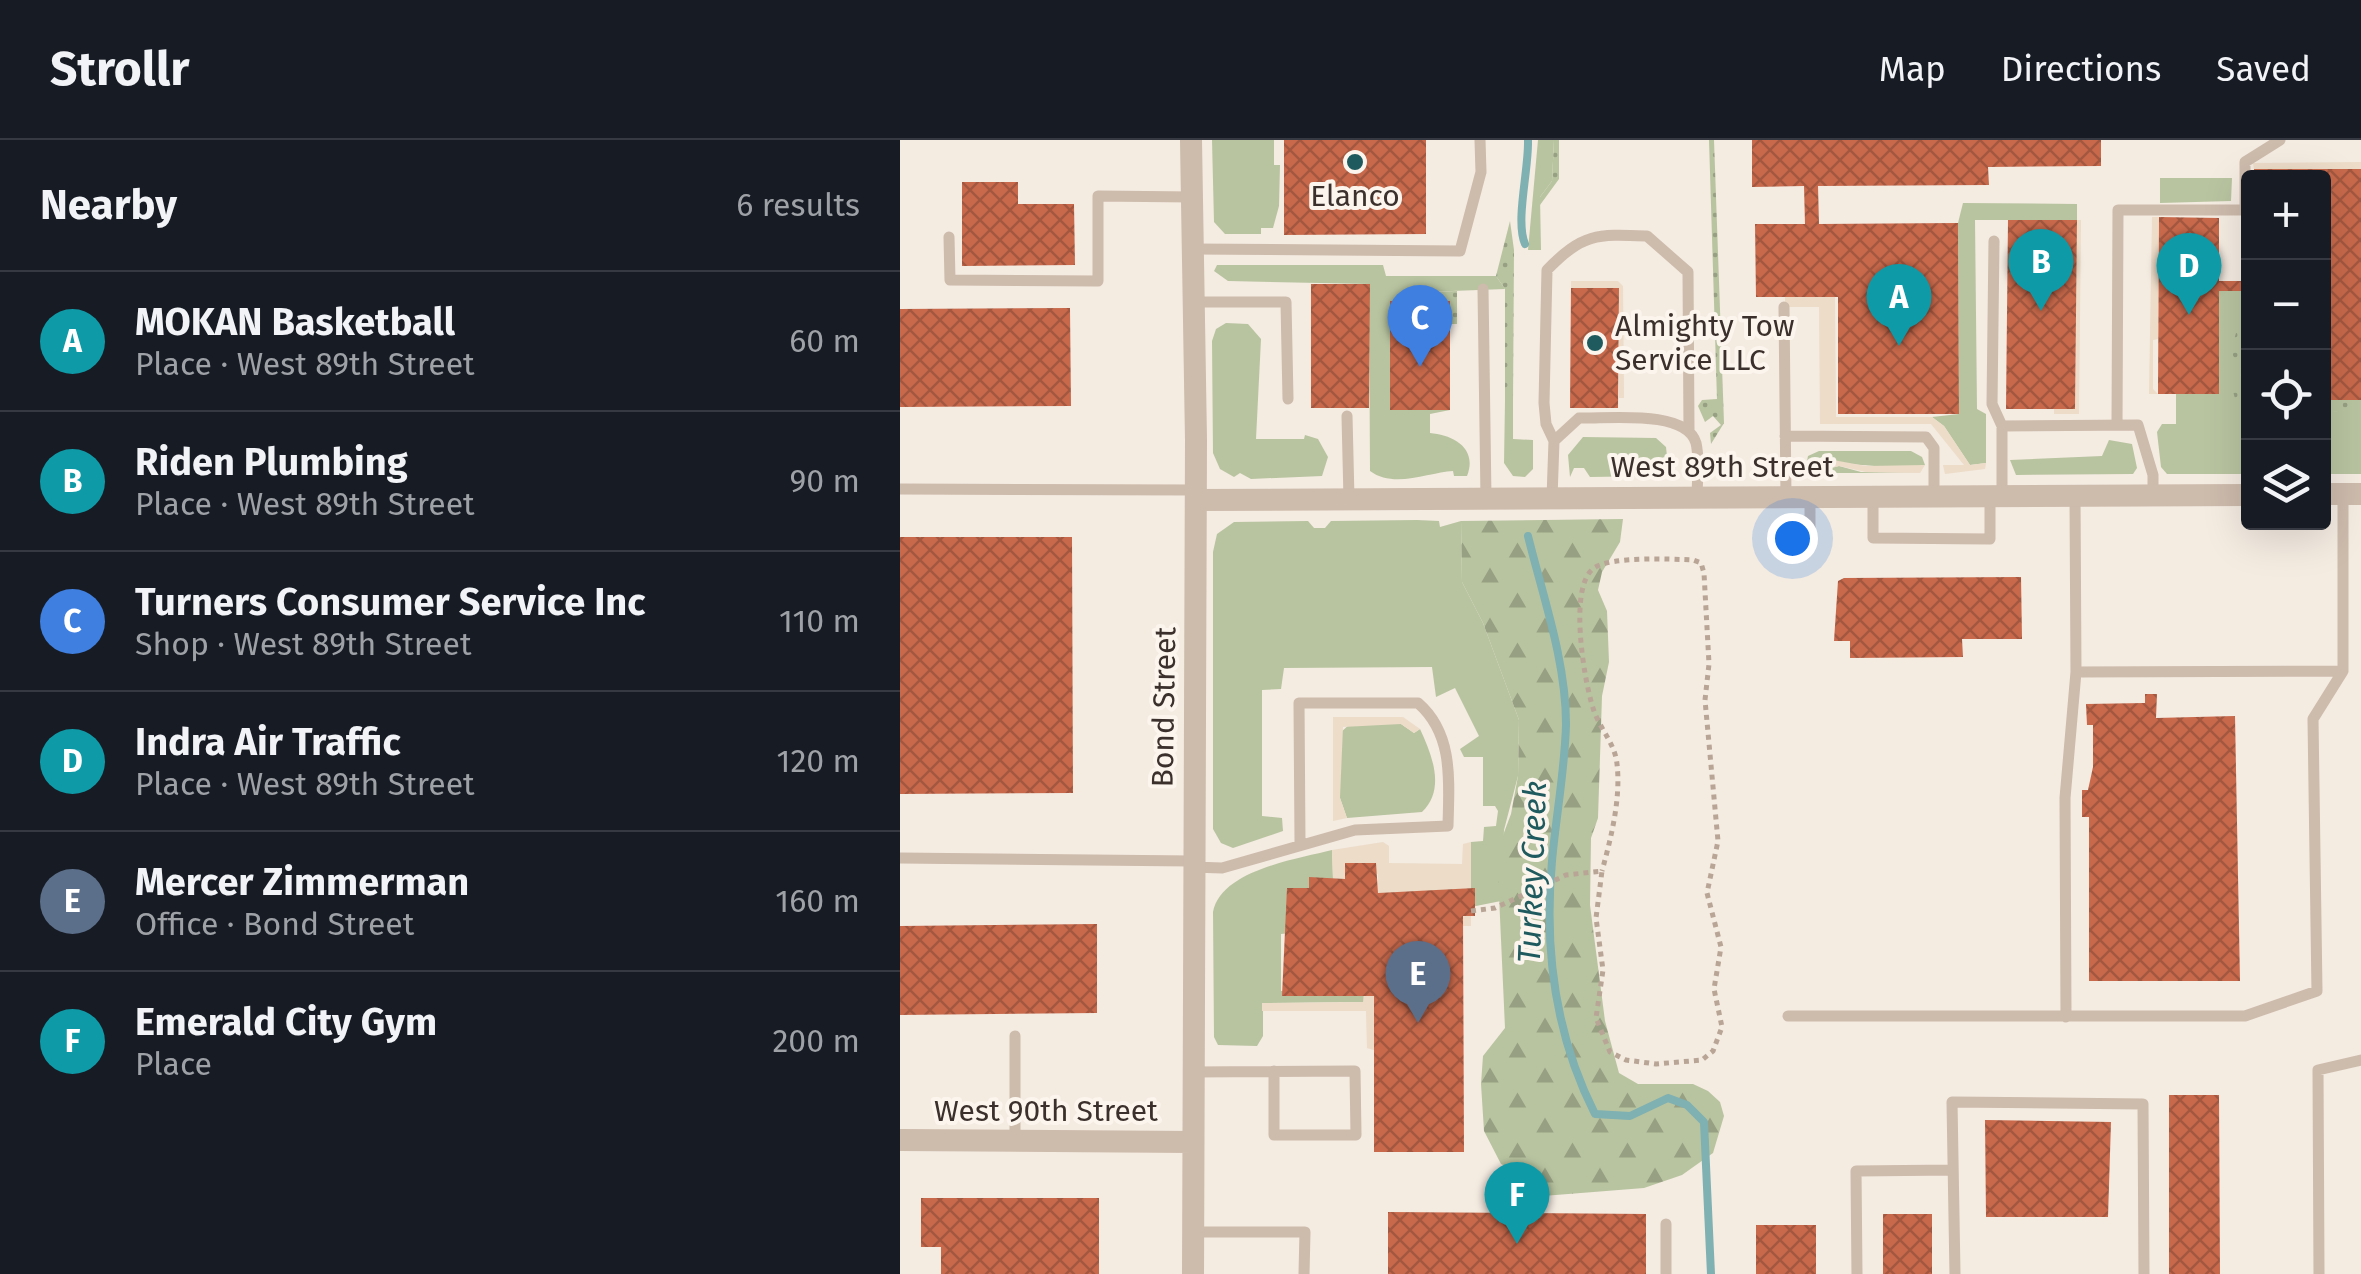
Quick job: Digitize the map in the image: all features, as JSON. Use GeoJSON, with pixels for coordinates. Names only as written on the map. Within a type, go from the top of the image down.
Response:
{"type":"FeatureCollection","features":[{"type":"Feature","properties":{"kind":"street","name":"Bond Street"},"geometry":{"type":"LineString","coordinates":[[1191,140],[1195,495],[1193,1274]]}},
{"type":"Feature","properties":{"kind":"street","name":"West 89th Street"},"geometry":{"type":"LineString","coordinates":[[1195,495],[1349,499],[2241,495]]}},
{"type":"Feature","properties":{"kind":"street","name":"West 90th Street"},"geometry":{"type":"LineString","coordinates":[[900,1140],[1192,1142]]}},
{"type":"Feature","properties":{"kind":"lane"},"geometry":{"type":"LineString","coordinates":[[1192,248],[1460,251],[1481,172],[1480,140]]}},
{"type":"Feature","properties":{"kind":"lane"},"geometry":{"type":"LineString","coordinates":[[2117,425],[2118,210],[2245,210],[2245,162],[2280,140]]}},
{"type":"Feature","properties":{"kind":"lane"},"geometry":{"type":"LineString","coordinates":[[949,237],[950,280],[1098,281],[1098,196],[1192,198]]}},
{"type":"Feature","properties":{"kind":"lane"},"geometry":{"type":"LineString","coordinates":[[1552,498],[1554,441],[1546,424],[1544,403],[1547,270],[1567,250],[1593,234],[1647,236],[1688,272],[1689,430],[1696,444],[1698,498]]}},
{"type":"Feature","properties":{"kind":"lane"},"geometry":{"type":"LineString","coordinates":[[1873,496],[1873,538],[1990,539],[2002,426],[1992,404],[1994,241]]}},
{"type":"Feature","properties":{"kind":"lane"},"geometry":{"type":"LineString","coordinates":[[1483,289],[1486,498]]}},
{"type":"Feature","properties":{"kind":"lane"},"geometry":{"type":"LineString","coordinates":[[1192,302],[1286,302],[1288,399]]}},
{"type":"Feature","properties":{"kind":"lane"},"geometry":{"type":"LineString","coordinates":[[1784,307],[1785,436],[1810,534]]}},
{"type":"Feature","properties":{"kind":"lane"},"geometry":{"type":"LineString","coordinates":[[1347,416],[1349,499]]}},
{"type":"Feature","properties":{"kind":"lane"},"geometry":{"type":"LineString","coordinates":[[1554,441],[1580,418],[1670,420],[1689,430]]}},
{"type":"Feature","properties":{"kind":"lane"},"geometry":{"type":"LineString","coordinates":[[2002,426],[2138,425],[2153,475],[2153,495]]}},
{"type":"Feature","properties":{"kind":"lane"},"geometry":{"type":"LineString","coordinates":[[1785,436],[1926,437],[1934,448],[1934,496]]}},
{"type":"Feature","properties":{"kind":"lane"},"geometry":{"type":"LineString","coordinates":[[900,489],[1195,495]]}},
{"type":"Feature","properties":{"kind":"lane"},"geometry":{"type":"LineString","coordinates":[[1788,1016],[2245,1016],[2317,991],[2314,719],[2343,671],[2342,494]]}},
{"type":"Feature","properties":{"kind":"lane"},"geometry":{"type":"LineString","coordinates":[[2066,1018],[2064,798],[2076,672],[2075,496]]}},
{"type":"Feature","properties":{"kind":"lane"},"geometry":{"type":"LineString","coordinates":[[2076,672],[2343,671]]}},
{"type":"Feature","properties":{"kind":"lane"},"geometry":{"type":"LineString","coordinates":[[900,858],[1192,864],[1222,868],[1300,842],[1355,830],[1448,826],[1448,756],[1430,714],[1418,704],[1299,704],[1300,842]]}},
{"type":"Feature","properties":{"kind":"lane"},"geometry":{"type":"LineString","coordinates":[[1015,1036],[1015,1140]]}},
{"type":"Feature","properties":{"kind":"lane"},"geometry":{"type":"LineString","coordinates":[[2319,1274],[2318,1070],[2361,1060]]}},
{"type":"Feature","properties":{"kind":"lane"},"geometry":{"type":"LineString","coordinates":[[1192,1072],[1274,1071],[1355,1071],[1356,1135],[1274,1135],[1274,1071]]}},
{"type":"Feature","properties":{"kind":"lane"},"geometry":{"type":"LineString","coordinates":[[1955,1274],[1952,1102],[2143,1104],[2144,1274]]}},
{"type":"Feature","properties":{"kind":"lane"},"geometry":{"type":"LineString","coordinates":[[1856,1274],[1856,1171],[1953,1170]]}},
{"type":"Feature","properties":{"kind":"lane"},"geometry":{"type":"LineString","coordinates":[[1666,1224],[1666,1274]]}},
{"type":"Feature","properties":{"kind":"lane"},"geometry":{"type":"LineString","coordinates":[[1193,1232],[1305,1232],[1304,1274]]}},
{"type":"Feature","properties":{"kind":"path"},"geometry":{"type":"LineString","coordinates":[[1617,560],[1693,560],[1701,563],[1704,573],[1709,664],[1705,700],[1718,841],[1708,892],[1721,947],[1714,989],[1722,1027],[1713,1051],[1702,1060],[1656,1064],[1626,1060],[1610,1052],[1596,1018],[1603,970],[1596,918],[1602,871],[1612,835],[1617,764],[1594,710],[1585,666],[1580,606],[1583,581],[1595,566],[1617,560]]}},
{"type":"Feature","properties":{"kind":"path"},"geometry":{"type":"LineString","coordinates":[[1471,911],[1495,908],[1566,876],[1602,871]]}},
{"type":"Feature","properties":{"kind":"green space"},"geometry":{"type":"Polygon","coordinates":[[[1212,140],[1274,140],[1274,165],[1280,165],[1279,206],[1273,228],[1261,228],[1261,234],[1225,234],[1214,222],[1212,140]]]}},
{"type":"Feature","properties":{"kind":"green space"},"geometry":{"type":"Polygon","coordinates":[[[1538,140],[1554,140],[1552,181],[1540,197],[1541,250],[1528,250],[1538,140]]]}},
{"type":"Feature","properties":{"kind":"green space"},"geometry":{"type":"Polygon","coordinates":[[[1554,140],[1559,140],[1559,179],[1540,205],[1540,197],[1552,181],[1554,140]]]}},
{"type":"Feature","properties":{"kind":"green space"},"geometry":{"type":"Polygon","coordinates":[[[1709,140],[1714,140],[1724,423],[1711,444],[1710,433],[1721,425],[1713,416],[1705,422],[1698,406],[1702,400],[1717,399],[1709,140]]]}},
{"type":"Feature","properties":{"kind":"green space"},"geometry":{"type":"Polygon","coordinates":[[[2160,178],[2232,178],[2231,201],[2160,203],[2160,178]]]}},
{"type":"Feature","properties":{"kind":"green space"},"geometry":{"type":"Polygon","coordinates":[[[1963,203],[2077,204],[2077,220],[1975,220],[1977,409],[1986,414],[1986,463],[1970,465],[1944,426],[1932,417],[1959,414],[1958,223],[1963,203]]]}},
{"type":"Feature","properties":{"kind":"green space"},"geometry":{"type":"Polygon","coordinates":[[[1510,221],[1514,250],[1513,402],[1505,402],[1505,289],[1496,276],[1510,221]]]}},
{"type":"Feature","properties":{"kind":"green space"},"geometry":{"type":"Polygon","coordinates":[[[1217,265],[1383,265],[1386,276],[1496,276],[1505,289],[1425,292],[1423,301],[1390,302],[1390,410],[1450,410],[1430,414],[1430,433],[1461,445],[1469,458],[1467,476],[1454,476],[1453,471],[1390,479],[1370,471],[1369,284],[1228,281],[1214,271],[1217,265]]]}},
{"type":"Feature","properties":{"kind":"green space"},"geometry":{"type":"Polygon","coordinates":[[[1457,291],[1457,324],[1450,324],[1450,301],[1423,301],[1425,292],[1457,291]]]}},
{"type":"Feature","properties":{"kind":"green space"},"geometry":{"type":"Polygon","coordinates":[[[2219,291],[2241,291],[2241,333],[2236,333],[2241,376],[2236,400],[2241,408],[2241,474],[2167,474],[2161,467],[2157,432],[2162,424],[2176,424],[2176,394],[2219,394],[2219,291]]]}},
{"type":"Feature","properties":{"kind":"green space"},"geometry":{"type":"Polygon","coordinates":[[[1226,323],[1248,324],[1261,339],[1256,439],[1304,439],[1305,435],[1318,439],[1328,457],[1322,476],[1251,479],[1240,473],[1234,477],[1220,469],[1213,453],[1212,341],[1216,329],[1226,323]]]}},
{"type":"Feature","properties":{"kind":"green space"},"geometry":{"type":"Polygon","coordinates":[[[2236,333],[2241,333],[2241,376],[2231,350],[2236,333]]]}},
{"type":"Feature","properties":{"kind":"green space"},"geometry":{"type":"Polygon","coordinates":[[[2241,376],[2241,415],[2240,415],[2231,385],[2241,376]]]}},
{"type":"Feature","properties":{"kind":"green space"},"geometry":{"type":"Polygon","coordinates":[[[2331,400],[2361,400],[2361,409],[2331,412],[2331,400]]]}},
{"type":"Feature","properties":{"kind":"green space"},"geometry":{"type":"Polygon","coordinates":[[[1505,402],[1513,402],[1513,439],[1533,440],[1533,469],[1525,477],[1513,476],[1504,463],[1505,402]]]}},
{"type":"Feature","properties":{"kind":"green space"},"geometry":{"type":"Polygon","coordinates":[[[2361,409],[2361,474],[2331,474],[2331,412],[2361,409]]]}},
{"type":"Feature","properties":{"kind":"green space"},"geometry":{"type":"Polygon","coordinates":[[[1583,437],[1656,438],[1666,447],[1668,466],[1655,476],[1590,477],[1584,468],[1574,468],[1570,477],[1568,455],[1583,437]]]}},
{"type":"Feature","properties":{"kind":"green space"},"geometry":{"type":"Polygon","coordinates":[[[2109,440],[2132,444],[2137,468],[2133,474],[2016,475],[2010,460],[2102,456],[2109,440]]]}},
{"type":"Feature","properties":{"kind":"green space"},"geometry":{"type":"Polygon","coordinates":[[[1819,451],[1911,451],[1922,457],[1925,465],[1806,466],[1808,456],[1819,451]]]}},
{"type":"Feature","properties":{"kind":"green space"},"geometry":{"type":"Polygon","coordinates":[[[1839,466],[1861,472],[1920,473],[1811,473],[1839,466]]]}},
{"type":"Feature","properties":{"kind":"green space"},"geometry":{"type":"Polygon","coordinates":[[[1623,519],[1620,542],[1602,572],[1598,590],[1607,611],[1609,662],[1602,696],[1590,905],[1605,1021],[1619,1073],[1638,1084],[1693,1084],[1720,1102],[1724,1116],[1713,1153],[1682,1175],[1644,1188],[1543,1196],[1532,1188],[1539,1180],[1538,1171],[1516,1171],[1501,1164],[1484,1131],[1483,1056],[1505,1028],[1497,851],[1511,814],[1518,776],[1519,720],[1483,623],[1462,582],[1461,521],[1623,519]]]}},
{"type":"Feature","properties":{"kind":"green space"},"geometry":{"type":"Polygon","coordinates":[[[1308,521],[1314,528],[1325,528],[1331,521],[1439,521],[1440,527],[1461,521],[1462,582],[1483,623],[1519,720],[1518,776],[1504,830],[1501,901],[1471,907],[1471,842],[1483,841],[1484,827],[1496,826],[1498,811],[1495,806],[1483,806],[1483,757],[1464,757],[1460,749],[1479,736],[1455,688],[1436,697],[1432,667],[1284,668],[1281,689],[1262,690],[1262,816],[1282,818],[1283,831],[1233,848],[1221,843],[1213,829],[1213,552],[1217,534],[1234,522],[1308,521]]]}},
{"type":"Feature","properties":{"kind":"green space"},"geometry":{"type":"Polygon","coordinates":[[[1350,724],[1401,724],[1414,733],[1420,729],[1435,782],[1434,793],[1422,812],[1347,818],[1340,798],[1340,733],[1350,724]]]}},
{"type":"Feature","properties":{"kind":"green space"},"geometry":{"type":"Polygon","coordinates":[[[1332,850],[1333,879],[1311,890],[1291,933],[1281,934],[1281,991],[1364,991],[1364,1002],[1263,1003],[1263,1036],[1257,1046],[1218,1045],[1214,1037],[1213,912],[1219,898],[1245,876],[1281,862],[1332,850]]]}},
{"type":"Feature","properties":{"kind":"shaded area"},"geometry":{"type":"Polygon","coordinates":[[[2361,162],[2361,169],[2254,169],[2253,163],[2361,162]]]}},
{"type":"Feature","properties":{"kind":"shaded area"},"geometry":{"type":"Polygon","coordinates":[[[2152,217],[2159,217],[2158,339],[2153,340],[2153,389],[2158,394],[2149,394],[2152,217]]]}},
{"type":"Feature","properties":{"kind":"shaded area"},"geometry":{"type":"Polygon","coordinates":[[[2077,220],[2081,220],[2079,414],[2054,414],[2054,409],[2075,408],[2077,220]]]}},
{"type":"Feature","properties":{"kind":"shaded area"},"geometry":{"type":"Polygon","coordinates":[[[1571,281],[1618,281],[1623,286],[1624,398],[1619,398],[1619,289],[1571,288],[1571,281]]]}},
{"type":"Feature","properties":{"kind":"shaded area"},"geometry":{"type":"Polygon","coordinates":[[[1785,297],[1835,297],[1836,417],[1932,417],[1944,426],[1970,465],[1986,463],[1985,469],[1945,474],[1943,465],[1964,465],[1931,424],[1820,424],[1819,307],[1785,307],[1785,297]]]}},
{"type":"Feature","properties":{"kind":"shaded area"},"geometry":{"type":"Polygon","coordinates":[[[1833,460],[1866,466],[1925,465],[1920,473],[1866,472],[1839,466],[1811,473],[1806,466],[1833,460]]]}},
{"type":"Feature","properties":{"kind":"shaded area"},"geometry":{"type":"Polygon","coordinates":[[[1333,717],[1403,717],[1420,729],[1414,733],[1401,724],[1343,727],[1340,798],[1347,818],[1333,821],[1333,717]]]}},
{"type":"Feature","properties":{"kind":"shaded area"},"geometry":{"type":"Polygon","coordinates":[[[1383,842],[1389,846],[1389,863],[1462,864],[1463,844],[1471,842],[1471,926],[1463,926],[1462,892],[1378,893],[1378,874],[1345,863],[1345,879],[1333,879],[1332,850],[1383,842]]]}},
{"type":"Feature","properties":{"kind":"shaded area"},"geometry":{"type":"Polygon","coordinates":[[[1364,991],[1374,991],[1374,1050],[1367,1048],[1366,1011],[1262,1011],[1262,1003],[1363,1002],[1364,991]]]}},
{"type":"Feature","properties":{"kind":"building"},"geometry":{"type":"Polygon","coordinates":[[[1284,140],[1426,140],[1426,234],[1284,235],[1284,140]]]}},
{"type":"Feature","properties":{"kind":"building"},"geometry":{"type":"Polygon","coordinates":[[[1752,140],[2101,140],[2101,166],[1988,167],[1989,185],[1818,186],[1819,224],[1958,223],[1959,414],[1838,414],[1838,297],[1756,297],[1755,224],[1805,224],[1804,186],[1752,187],[1752,140]]]}},
{"type":"Feature","properties":{"kind":"building"},"geometry":{"type":"Polygon","coordinates":[[[2361,169],[2361,400],[2331,400],[2331,170],[2254,170],[2361,169]]]}},
{"type":"Feature","properties":{"kind":"building"},"geometry":{"type":"Polygon","coordinates":[[[962,182],[1018,182],[1018,204],[1074,204],[1075,265],[962,266],[962,182]]]}},
{"type":"Feature","properties":{"kind":"building"},"geometry":{"type":"Polygon","coordinates":[[[2159,217],[2219,218],[2219,281],[2241,281],[2241,291],[2219,291],[2219,394],[2158,394],[2159,217]]]}},
{"type":"Feature","properties":{"kind":"building"},"geometry":{"type":"Polygon","coordinates":[[[2008,220],[2077,220],[2075,409],[2006,409],[2008,220]]]}},
{"type":"Feature","properties":{"kind":"building"},"geometry":{"type":"Polygon","coordinates":[[[1311,284],[1370,284],[1369,408],[1311,408],[1311,284]]]}},
{"type":"Feature","properties":{"kind":"building","name":"Almighty Tow Service LLC"},"geometry":{"type":"Polygon","coordinates":[[[1571,288],[1619,288],[1618,408],[1570,408],[1571,288]]]}},
{"type":"Feature","properties":{"kind":"building"},"geometry":{"type":"Polygon","coordinates":[[[1390,301],[1450,301],[1450,410],[1390,410],[1390,301]]]}},
{"type":"Feature","properties":{"kind":"building"},"geometry":{"type":"Polygon","coordinates":[[[1070,308],[1071,406],[900,407],[900,309],[1070,308]]]}},
{"type":"Feature","properties":{"kind":"building"},"geometry":{"type":"Polygon","coordinates":[[[900,537],[1072,537],[1073,793],[900,794],[900,537]]]}},
{"type":"Feature","properties":{"kind":"building"},"geometry":{"type":"Polygon","coordinates":[[[2021,577],[2022,639],[1962,639],[1963,657],[1850,658],[1850,641],[1834,641],[1838,581],[1844,578],[2021,577]]]}},
{"type":"Feature","properties":{"kind":"building"},"geometry":{"type":"Polygon","coordinates":[[[2145,694],[2157,694],[2156,718],[2235,716],[2240,981],[2089,981],[2089,817],[2082,817],[2082,790],[2088,790],[2093,767],[2093,725],[2087,725],[2086,704],[2145,703],[2145,694]]]}},
{"type":"Feature","properties":{"kind":"building"},"geometry":{"type":"Polygon","coordinates":[[[1345,863],[1376,863],[1378,893],[1475,888],[1475,916],[1463,916],[1464,1152],[1374,1152],[1374,996],[1282,996],[1287,888],[1309,888],[1309,877],[1345,879],[1345,863]]]}},
{"type":"Feature","properties":{"kind":"building"},"geometry":{"type":"Polygon","coordinates":[[[1097,924],[1097,1013],[900,1015],[900,926],[1097,924]]]}},
{"type":"Feature","properties":{"kind":"building"},"geometry":{"type":"Polygon","coordinates":[[[2169,1095],[2219,1095],[2220,1274],[2169,1274],[2169,1095]]]}},
{"type":"Feature","properties":{"kind":"building"},"geometry":{"type":"Polygon","coordinates":[[[1985,1120],[2111,1122],[2108,1217],[1986,1217],[1985,1120]]]}},
{"type":"Feature","properties":{"kind":"building"},"geometry":{"type":"Polygon","coordinates":[[[921,1198],[1099,1198],[1099,1274],[941,1274],[941,1247],[921,1247],[921,1198]]]}},
{"type":"Feature","properties":{"kind":"building"},"geometry":{"type":"Polygon","coordinates":[[[1388,1212],[1646,1214],[1646,1274],[1388,1274],[1388,1212]]]}},
{"type":"Feature","properties":{"kind":"building"},"geometry":{"type":"Polygon","coordinates":[[[1883,1214],[1932,1214],[1932,1274],[1883,1274],[1883,1214]]]}},
{"type":"Feature","properties":{"kind":"building"},"geometry":{"type":"Polygon","coordinates":[[[1756,1225],[1816,1225],[1816,1274],[1756,1274],[1756,1225]]]}},
{"type":"Feature","properties":{"kind":"waterway","name":"Turkey Creek"},"geometry":{"type":"LineString","coordinates":[[1525,244],[1521,222],[1528,140]]}},
{"type":"Feature","properties":{"kind":"waterway","name":"Turkey Creek"},"geometry":{"type":"LineString","coordinates":[[1528,536],[1553,629],[1565,700],[1564,758],[1550,894],[1552,958],[1562,1022],[1581,1084],[1595,1114],[1630,1116],[1668,1098],[1687,1105],[1704,1122],[1711,1274]]}},
{"type":"Feature","properties":{"kind":"place","name":"Elanco"},"geometry":{"type":"Point","coordinates":[1355,162]}},
{"type":"Feature","properties":{"kind":"place","name":"Riden Plumbing"},"geometry":{"type":"Point","coordinates":[2041,311]}},
{"type":"Feature","properties":{"kind":"place","name":"Indra Air Traffic"},"geometry":{"type":"Point","coordinates":[2189,315]}},
{"type":"Feature","properties":{"kind":"place","name":"Almighty Tow Service LLC"},"geometry":{"type":"Point","coordinates":[1595,343]}},
{"type":"Feature","properties":{"kind":"place","name":"MOKAN Basketball"},"geometry":{"type":"Point","coordinates":[1899,346]}},
{"type":"Feature","properties":{"kind":"place","name":"Turners Consumer Service Inc"},"geometry":{"type":"Point","coordinates":[1420,367]}},
{"type":"Feature","properties":{"kind":"place","name":"Mercer Zimmerman"},"geometry":{"type":"Point","coordinates":[1418,1023]}},
{"type":"Feature","properties":{"kind":"place","name":"Emerald City Gym"},"geometry":{"type":"Point","coordinates":[1517,1244]}}]}
